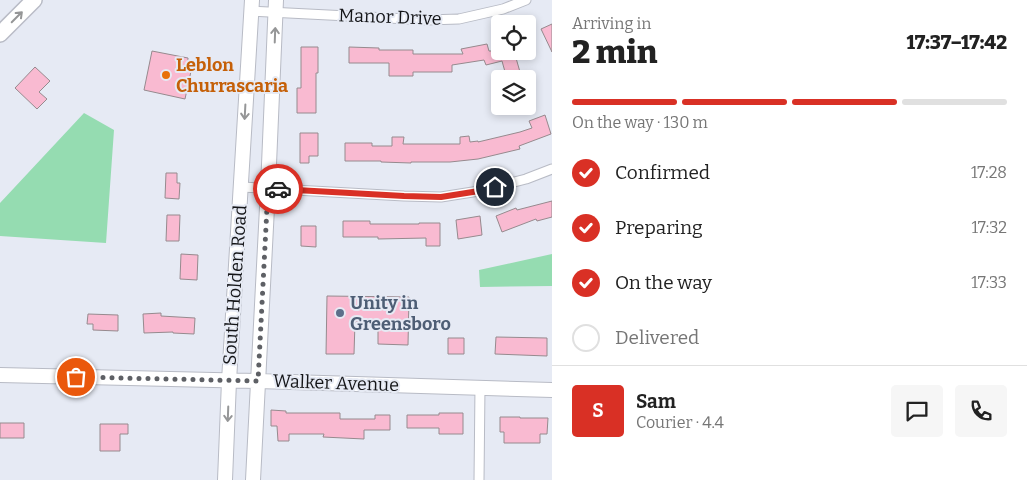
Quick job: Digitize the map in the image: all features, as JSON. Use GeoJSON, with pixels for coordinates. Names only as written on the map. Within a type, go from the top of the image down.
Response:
{"type":"FeatureCollection","features":[{"type":"Feature","properties":{"kind":"main road"},"geometry":{"type":"LineString","coordinates":[[0,34],[34,0]]}},
{"type":"Feature","properties":{"kind":"main road","name":"South Holden Road"},"geometry":{"type":"LineString","coordinates":[[226,480],[229,381],[251,6]]}},
{"type":"Feature","properties":{"kind":"main road","name":"South Holden Road"},"geometry":{"type":"LineString","coordinates":[[253,480],[276,6]]}},
{"type":"Feature","properties":{"kind":"main road","name":"Walker Avenue"},"geometry":{"type":"LineString","coordinates":[[0,375],[552,390]]}},
{"type":"Feature","properties":{"kind":"street","name":"Manor Drive"},"geometry":{"type":"LineString","coordinates":[[251,6],[276,6],[427,20],[459,19],[503,9],[526,0]]}},
{"type":"Feature","properties":{"kind":"street"},"geometry":{"type":"LineString","coordinates":[[241,187],[441,197],[479,191],[526,179],[552,169]]}},
{"type":"Feature","properties":{"kind":"street"},"geometry":{"type":"LineString","coordinates":[[479,480],[480,387]]}},
{"type":"Feature","properties":{"kind":"green space"},"geometry":{"type":"Polygon","coordinates":[[[84,113],[114,130],[106,243],[0,236],[0,203],[84,113]]]}},
{"type":"Feature","properties":{"kind":"green space"},"geometry":{"type":"Polygon","coordinates":[[[552,254],[552,286],[480,287],[479,270],[552,254]]]}},
{"type":"Feature","properties":{"kind":"building"},"geometry":{"type":"Polygon","coordinates":[[[552,24],[552,52],[541,29],[552,24]]]}},
{"type":"Feature","properties":{"kind":"building"},"geometry":{"type":"Polygon","coordinates":[[[487,44],[489,51],[491,51],[491,60],[517,60],[519,70],[504,70],[502,61],[486,65],[484,60],[452,65],[452,72],[413,72],[413,76],[389,76],[389,63],[349,63],[349,47],[379,48],[379,50],[413,50],[413,54],[463,54],[461,49],[487,44]]]}},
{"type":"Feature","properties":{"kind":"building"},"geometry":{"type":"Polygon","coordinates":[[[301,47],[318,47],[316,113],[297,113],[297,88],[301,88],[301,47]]]}},
{"type":"Feature","properties":{"kind":"building"},"geometry":{"type":"Polygon","coordinates":[[[152,51],[188,58],[188,61],[193,62],[185,99],[144,90],[152,51]]]}},
{"type":"Feature","properties":{"kind":"building"},"geometry":{"type":"Polygon","coordinates":[[[35,67],[50,81],[39,92],[47,99],[37,109],[15,88],[35,67]]]}},
{"type":"Feature","properties":{"kind":"building"},"geometry":{"type":"Polygon","coordinates":[[[545,115],[551,134],[519,146],[520,149],[478,159],[411,163],[345,161],[345,143],[372,143],[372,146],[392,146],[392,137],[404,137],[403,144],[460,144],[460,137],[469,136],[470,142],[478,142],[532,128],[529,121],[545,115]]]}},
{"type":"Feature","properties":{"kind":"building"},"geometry":{"type":"Polygon","coordinates":[[[300,133],[318,133],[318,156],[309,156],[309,163],[300,163],[300,133]]]}},
{"type":"Feature","properties":{"kind":"building"},"geometry":{"type":"Polygon","coordinates":[[[166,173],[177,173],[177,183],[180,183],[179,199],[165,198],[166,173]]]}},
{"type":"Feature","properties":{"kind":"building"},"geometry":{"type":"Polygon","coordinates":[[[552,201],[552,217],[537,221],[536,219],[502,232],[496,216],[516,208],[517,210],[552,201]]]}},
{"type":"Feature","properties":{"kind":"building"},"geometry":{"type":"Polygon","coordinates":[[[167,215],[180,215],[179,241],[166,241],[167,215]]]}},
{"type":"Feature","properties":{"kind":"building"},"geometry":{"type":"Polygon","coordinates":[[[480,216],[482,235],[458,239],[456,220],[480,216]]]}},
{"type":"Feature","properties":{"kind":"building"},"geometry":{"type":"Polygon","coordinates":[[[343,221],[370,221],[370,224],[440,223],[440,246],[426,246],[426,238],[378,239],[378,237],[343,237],[343,221]]]}},
{"type":"Feature","properties":{"kind":"building"},"geometry":{"type":"Polygon","coordinates":[[[301,226],[316,226],[316,247],[301,246],[301,226]]]}},
{"type":"Feature","properties":{"kind":"building"},"geometry":{"type":"Polygon","coordinates":[[[181,254],[198,255],[197,280],[180,279],[181,254]]]}},
{"type":"Feature","properties":{"kind":"building"},"geometry":{"type":"Polygon","coordinates":[[[327,296],[409,297],[408,345],[378,344],[378,322],[355,322],[354,354],[326,354],[327,296]]]}},
{"type":"Feature","properties":{"kind":"building"},"geometry":{"type":"Polygon","coordinates":[[[161,313],[161,316],[195,318],[194,334],[173,332],[144,333],[143,314],[161,313]]]}},
{"type":"Feature","properties":{"kind":"building"},"geometry":{"type":"Polygon","coordinates":[[[88,314],[118,315],[118,331],[93,330],[93,324],[87,324],[88,314]]]}},
{"type":"Feature","properties":{"kind":"building"},"geometry":{"type":"Polygon","coordinates":[[[496,337],[547,338],[547,356],[495,354],[496,337]]]}},
{"type":"Feature","properties":{"kind":"building"},"geometry":{"type":"Polygon","coordinates":[[[448,338],[464,338],[464,354],[448,354],[448,338]]]}},
{"type":"Feature","properties":{"kind":"building"},"geometry":{"type":"Polygon","coordinates":[[[271,410],[286,411],[286,413],[340,413],[340,419],[375,419],[375,415],[390,415],[390,430],[364,430],[364,439],[323,437],[324,434],[289,434],[289,441],[278,441],[277,426],[271,426],[271,410]]]}},
{"type":"Feature","properties":{"kind":"building"},"geometry":{"type":"Polygon","coordinates":[[[439,413],[463,413],[463,434],[439,434],[439,428],[407,428],[407,415],[439,415],[439,413]]]}},
{"type":"Feature","properties":{"kind":"building"},"geometry":{"type":"Polygon","coordinates":[[[500,417],[548,418],[547,434],[540,434],[540,443],[504,443],[504,432],[500,432],[500,417]]]}},
{"type":"Feature","properties":{"kind":"building"},"geometry":{"type":"Polygon","coordinates":[[[0,423],[24,423],[24,438],[0,438],[0,423]]]}},
{"type":"Feature","properties":{"kind":"building"},"geometry":{"type":"Polygon","coordinates":[[[100,424],[128,424],[128,434],[120,434],[120,451],[100,451],[100,424]]]}},
{"type":"Feature","properties":{"kind":"way so far"},"geometry":{"type":"LineString","coordinates":[[76,377],[258,381],[268,188],[278,189]]}},
{"type":"Feature","properties":{"kind":"place","name":"Leblon Churrascaria"},"geometry":{"type":"Point","coordinates":[166,75]}},
{"type":"Feature","properties":{"kind":"place","name":"Unity in Greensboro"},"geometry":{"type":"Point","coordinates":[340,313]}},
{"type":"Feature","properties":{"kind":"route"},"geometry":{"type":"LineString","coordinates":[[278,189],[441,197],[495,187]]}}]}
